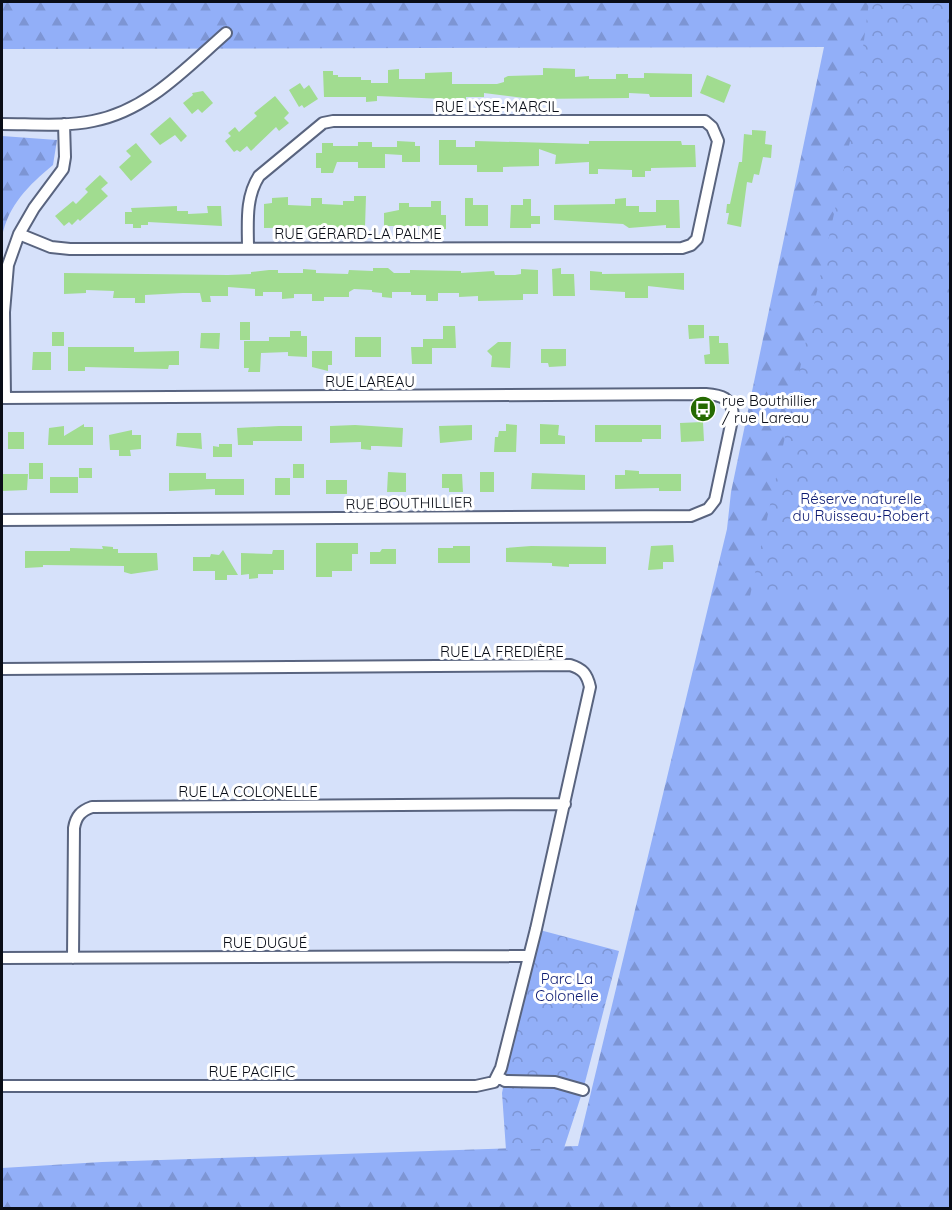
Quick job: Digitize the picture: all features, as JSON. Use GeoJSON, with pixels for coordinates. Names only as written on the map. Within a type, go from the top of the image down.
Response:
{"type":"FeatureCollection","features":[{"type":"Feature","properties":{"kind":"street"},"geometry":{"type":"LineString","coordinates":[[2,124],[64,124],[93,121],[116,115],[149,100],[226,33]]}},
{"type":"Feature","properties":{"kind":"street","name":"RUE LYSE-MARCIL"},"geometry":{"type":"LineString","coordinates":[[248,249],[248,212],[252,186],[259,176],[314,128],[333,121],[705,121],[712,127],[718,141],[697,239]]}},
{"type":"Feature","properties":{"kind":"street"},"geometry":{"type":"LineString","coordinates":[[3,398],[5,286],[8,265],[19,234],[34,208],[63,169],[64,124]]}},
{"type":"Feature","properties":{"kind":"street","name":"RUE GÉRARD-LA PALME"},"geometry":{"type":"LineString","coordinates":[[19,234],[51,247],[70,249],[682,248],[691,245],[697,239]]}},
{"type":"Feature","properties":{"kind":"street","name":"RUE LAREAU"},"geometry":{"type":"LineString","coordinates":[[3,398],[706,394],[723,396],[733,407]]}},
{"type":"Feature","properties":{"kind":"street","name":"RUE BOUTHILLIER"},"geometry":{"type":"LineString","coordinates":[[2,520],[691,516],[708,509],[715,500],[733,407]]}},
{"type":"Feature","properties":{"kind":"street","name":"RUE LA FREDIÈRE"},"geometry":{"type":"LineString","coordinates":[[2,669],[570,666],[580,668],[588,676],[590,687],[529,956],[497,1076]]}},
{"type":"Feature","properties":{"kind":"street","name":"RUE LA COLONELLE"},"geometry":{"type":"LineString","coordinates":[[73,958],[74,828],[76,819],[82,811],[92,807],[565,804]]}},
{"type":"Feature","properties":{"kind":"street","name":"RUE DUGUÉ"},"geometry":{"type":"LineString","coordinates":[[2,958],[529,956]]}},
{"type":"Feature","properties":{"kind":"street"},"geometry":{"type":"LineString","coordinates":[[497,1076],[505,1081],[555,1082],[583,1090]]}},
{"type":"Feature","properties":{"kind":"street","name":"RUE PACIFIC"},"geometry":{"type":"LineString","coordinates":[[2,1086],[476,1086],[491,1084],[497,1076]]}},
{"type":"Feature","properties":{"kind":"green space"},"geometry":{"type":"Polygon","coordinates":[[[2,2],[950,2],[950,1208],[2,1208],[2,1168],[102,1162],[578,1146],[727,529],[731,492],[824,47],[2,49],[2,2]]]}},
{"type":"Feature","properties":{"kind":"green space","name":"Réserve naturelle du Ruisseau-Robert"},"geometry":{"type":"Polygon","coordinates":[[[869,2],[950,2],[950,596],[750,596],[852,132],[869,2]]]}},
{"type":"Feature","properties":{"kind":"green space"},"geometry":{"type":"Polygon","coordinates":[[[2,136],[57,140],[53,165],[14,205],[2,237],[2,136]]]}},
{"type":"Feature","properties":{"kind":"green space","name":"Parc La Colonelle"},"geometry":{"type":"Polygon","coordinates":[[[536,929],[619,951],[583,1090],[564,1148],[506,1150],[502,1093],[536,929]]]}},
{"type":"Feature","properties":{"kind":"building"},"geometry":{"type":"Polygon","coordinates":[[[543,68],[575,69],[575,77],[589,76],[589,79],[616,79],[616,74],[628,74],[628,78],[644,78],[644,73],[692,74],[692,97],[650,97],[649,94],[629,93],[629,98],[532,99],[484,93],[484,97],[466,97],[466,100],[377,96],[377,101],[366,102],[366,97],[324,97],[323,71],[333,71],[333,75],[338,75],[338,77],[361,77],[361,80],[371,80],[371,83],[388,83],[388,70],[399,69],[399,79],[425,79],[425,73],[452,72],[452,84],[497,84],[504,82],[504,78],[508,76],[543,75],[543,68]]]}},
{"type":"Feature","properties":{"kind":"building"},"geometry":{"type":"Polygon","coordinates":[[[707,75],[731,85],[724,103],[700,93],[707,75]]]}},
{"type":"Feature","properties":{"kind":"building"},"geometry":{"type":"Polygon","coordinates":[[[300,83],[304,89],[309,85],[318,99],[304,108],[302,105],[299,107],[289,90],[300,83]]]}},
{"type":"Feature","properties":{"kind":"building"},"geometry":{"type":"Polygon","coordinates":[[[203,91],[213,103],[202,113],[198,109],[192,114],[183,103],[193,95],[192,93],[203,91]]]}},
{"type":"Feature","properties":{"kind":"building"},"geometry":{"type":"Polygon","coordinates":[[[275,96],[289,113],[284,118],[289,123],[279,131],[276,127],[251,151],[247,146],[240,152],[237,150],[234,152],[225,141],[231,136],[228,133],[235,127],[239,132],[257,116],[254,113],[275,96]]]}},
{"type":"Feature","properties":{"kind":"building"},"geometry":{"type":"Polygon","coordinates":[[[170,117],[187,136],[181,142],[175,135],[160,145],[150,134],[170,117]]]}},
{"type":"Feature","properties":{"kind":"building"},"geometry":{"type":"Polygon","coordinates":[[[752,130],[766,131],[765,144],[772,145],[771,158],[763,157],[759,175],[754,174],[752,183],[747,182],[741,227],[727,224],[729,213],[726,213],[727,204],[730,204],[739,162],[742,162],[744,134],[752,135],[752,130]]]}},
{"type":"Feature","properties":{"kind":"building"},"geometry":{"type":"Polygon","coordinates":[[[439,140],[456,140],[456,147],[475,147],[475,141],[589,144],[589,141],[681,141],[682,145],[695,145],[696,167],[651,168],[651,171],[645,171],[645,177],[632,177],[632,170],[598,169],[598,174],[589,174],[589,162],[555,164],[556,155],[539,149],[539,166],[503,167],[503,172],[477,172],[477,165],[439,165],[439,140]]]}},
{"type":"Feature","properties":{"kind":"building"},"geometry":{"type":"Polygon","coordinates":[[[397,141],[415,142],[415,146],[420,146],[420,162],[402,162],[402,155],[385,154],[385,168],[358,168],[358,162],[337,162],[333,173],[321,173],[321,168],[316,168],[316,153],[322,153],[322,143],[333,143],[333,146],[358,146],[358,142],[372,142],[372,147],[397,147],[397,141]]]}},
{"type":"Feature","properties":{"kind":"building"},"geometry":{"type":"Polygon","coordinates":[[[136,143],[152,162],[131,181],[119,167],[131,156],[126,151],[136,143]]]}},
{"type":"Feature","properties":{"kind":"building"},"geometry":{"type":"Polygon","coordinates":[[[100,175],[108,183],[101,189],[108,196],[80,221],[78,219],[72,225],[69,222],[64,226],[55,216],[73,201],[76,204],[88,192],[85,189],[100,175]]]}},
{"type":"Feature","properties":{"kind":"building"},"geometry":{"type":"Polygon","coordinates":[[[354,196],[366,196],[365,227],[264,228],[264,204],[272,203],[272,198],[288,197],[288,205],[311,206],[311,198],[322,198],[322,204],[343,205],[343,201],[354,201],[354,196]]]}},
{"type":"Feature","properties":{"kind":"building"},"geometry":{"type":"Polygon","coordinates":[[[465,198],[473,198],[473,205],[488,205],[488,226],[465,226],[465,198]]]}},
{"type":"Feature","properties":{"kind":"building"},"geometry":{"type":"Polygon","coordinates":[[[626,198],[626,206],[639,206],[639,212],[656,212],[656,200],[679,200],[680,228],[666,228],[666,225],[629,228],[623,224],[554,220],[554,205],[615,204],[615,199],[626,198]]]}},
{"type":"Feature","properties":{"kind":"building"},"geometry":{"type":"Polygon","coordinates":[[[523,199],[531,199],[531,216],[540,216],[540,224],[531,224],[531,228],[510,228],[511,205],[523,205],[523,199]]]}},
{"type":"Feature","properties":{"kind":"building"},"geometry":{"type":"Polygon","coordinates":[[[431,201],[441,201],[441,215],[446,215],[446,229],[432,229],[432,226],[384,226],[384,213],[399,210],[399,203],[409,203],[409,207],[431,207],[431,201]]]}},
{"type":"Feature","properties":{"kind":"building"},"geometry":{"type":"Polygon","coordinates":[[[177,206],[177,211],[188,211],[188,214],[208,213],[207,206],[221,206],[222,226],[148,222],[148,225],[141,225],[141,228],[133,228],[133,224],[125,224],[125,212],[132,212],[131,208],[177,206]]]}},
{"type":"Feature","properties":{"kind":"building"},"geometry":{"type":"Polygon","coordinates":[[[373,268],[388,268],[394,273],[410,273],[410,270],[461,271],[461,273],[494,271],[495,275],[521,274],[521,269],[538,270],[538,294],[523,294],[523,300],[478,301],[478,296],[459,297],[459,293],[438,293],[438,301],[426,301],[426,295],[411,295],[411,292],[392,292],[392,298],[382,297],[382,293],[372,292],[372,290],[354,289],[349,292],[349,297],[324,297],[324,301],[312,301],[312,294],[294,294],[294,298],[282,299],[282,292],[263,292],[263,296],[255,296],[255,289],[228,287],[228,296],[210,296],[211,302],[202,302],[200,293],[183,293],[145,295],[145,303],[135,303],[135,298],[113,298],[114,291],[86,290],[86,293],[64,294],[64,273],[228,275],[269,270],[278,270],[278,273],[303,273],[303,269],[316,270],[316,273],[348,274],[349,270],[373,271],[373,268]]]}},
{"type":"Feature","properties":{"kind":"building"},"geometry":{"type":"Polygon","coordinates":[[[561,268],[561,274],[574,274],[575,296],[553,296],[552,269],[561,268]]]}},
{"type":"Feature","properties":{"kind":"building"},"geometry":{"type":"Polygon","coordinates":[[[590,271],[602,272],[602,274],[684,273],[684,290],[648,286],[648,298],[625,298],[625,292],[590,290],[590,271]]]}},
{"type":"Feature","properties":{"kind":"building"},"geometry":{"type":"Polygon","coordinates":[[[240,322],[250,322],[250,340],[240,340],[240,322]]]}},
{"type":"Feature","properties":{"kind":"building"},"geometry":{"type":"Polygon","coordinates":[[[688,325],[704,325],[704,338],[689,339],[688,325]]]}},
{"type":"Feature","properties":{"kind":"building"},"geometry":{"type":"Polygon","coordinates":[[[443,326],[455,326],[456,348],[432,348],[432,364],[412,364],[411,347],[423,347],[423,339],[443,339],[443,326]]]}},
{"type":"Feature","properties":{"kind":"building"},"geometry":{"type":"Polygon","coordinates":[[[290,331],[301,331],[301,336],[307,336],[307,357],[288,356],[288,352],[261,353],[260,372],[248,372],[249,368],[244,368],[244,341],[269,341],[269,337],[290,337],[290,331]]]}},
{"type":"Feature","properties":{"kind":"building"},"geometry":{"type":"Polygon","coordinates":[[[52,332],[64,332],[64,346],[52,346],[52,332]]]}},
{"type":"Feature","properties":{"kind":"building"},"geometry":{"type":"Polygon","coordinates":[[[201,333],[220,333],[219,349],[200,348],[201,333]]]}},
{"type":"Feature","properties":{"kind":"building"},"geometry":{"type":"Polygon","coordinates":[[[709,336],[719,336],[719,343],[728,343],[729,364],[705,364],[704,355],[710,354],[709,336]]]}},
{"type":"Feature","properties":{"kind":"building"},"geometry":{"type":"Polygon","coordinates":[[[355,337],[381,337],[381,357],[355,357],[355,337]]]}},
{"type":"Feature","properties":{"kind":"building"},"geometry":{"type":"Polygon","coordinates":[[[498,342],[511,342],[510,368],[491,367],[492,356],[487,351],[498,342]]]}},
{"type":"Feature","properties":{"kind":"building"},"geometry":{"type":"Polygon","coordinates":[[[68,347],[134,347],[134,352],[179,351],[179,365],[169,365],[168,369],[85,367],[85,371],[68,371],[68,347]]]}},
{"type":"Feature","properties":{"kind":"building"},"geometry":{"type":"Polygon","coordinates":[[[541,349],[566,349],[566,366],[549,367],[548,363],[541,363],[541,349]]]}},
{"type":"Feature","properties":{"kind":"building"},"geometry":{"type":"Polygon","coordinates":[[[312,351],[332,351],[332,365],[328,365],[328,371],[312,367],[312,351]]]}},
{"type":"Feature","properties":{"kind":"building"},"geometry":{"type":"Polygon","coordinates":[[[33,352],[51,352],[51,370],[32,370],[33,352]]]}},
{"type":"Feature","properties":{"kind":"building"},"geometry":{"type":"Polygon","coordinates":[[[703,422],[704,441],[681,442],[680,423],[703,422]]]}},
{"type":"Feature","properties":{"kind":"building"},"geometry":{"type":"Polygon","coordinates":[[[84,424],[84,427],[93,427],[93,445],[48,445],[49,428],[64,426],[64,436],[84,424]]]}},
{"type":"Feature","properties":{"kind":"building"},"geometry":{"type":"Polygon","coordinates":[[[506,424],[517,425],[516,452],[494,452],[495,437],[498,437],[499,431],[506,431],[506,424]]]}},
{"type":"Feature","properties":{"kind":"building"},"geometry":{"type":"Polygon","coordinates":[[[540,424],[559,425],[558,435],[565,436],[565,444],[540,444],[540,424]]]}},
{"type":"Feature","properties":{"kind":"building"},"geometry":{"type":"Polygon","coordinates":[[[472,425],[472,440],[440,443],[439,426],[472,425]]]}},
{"type":"Feature","properties":{"kind":"building"},"geometry":{"type":"Polygon","coordinates":[[[595,425],[661,425],[661,439],[642,439],[642,442],[595,442],[595,425]]]}},
{"type":"Feature","properties":{"kind":"building"},"geometry":{"type":"Polygon","coordinates":[[[302,426],[302,441],[253,441],[253,445],[238,445],[237,428],[302,426]]]}},
{"type":"Feature","properties":{"kind":"building"},"geometry":{"type":"Polygon","coordinates":[[[330,426],[403,428],[402,447],[371,446],[371,450],[361,449],[361,442],[330,443],[330,426]]]}},
{"type":"Feature","properties":{"kind":"building"},"geometry":{"type":"Polygon","coordinates":[[[132,430],[132,435],[141,435],[141,449],[130,450],[131,456],[119,456],[119,450],[110,450],[109,435],[132,430]]]}},
{"type":"Feature","properties":{"kind":"building"},"geometry":{"type":"Polygon","coordinates":[[[8,432],[24,432],[24,449],[8,449],[8,432]]]}},
{"type":"Feature","properties":{"kind":"building"},"geometry":{"type":"Polygon","coordinates":[[[177,433],[201,433],[202,449],[176,446],[177,433]]]}},
{"type":"Feature","properties":{"kind":"building"},"geometry":{"type":"Polygon","coordinates":[[[219,444],[232,444],[232,457],[213,457],[213,446],[219,447],[219,444]]]}},
{"type":"Feature","properties":{"kind":"building"},"geometry":{"type":"Polygon","coordinates":[[[29,463],[43,463],[43,479],[29,479],[29,463]]]}},
{"type":"Feature","properties":{"kind":"building"},"geometry":{"type":"Polygon","coordinates":[[[293,464],[304,464],[304,478],[293,478],[293,464]]]}},
{"type":"Feature","properties":{"kind":"building"},"geometry":{"type":"Polygon","coordinates":[[[79,468],[92,468],[92,478],[79,478],[79,468]]]}},
{"type":"Feature","properties":{"kind":"building"},"geometry":{"type":"Polygon","coordinates":[[[625,470],[639,471],[639,474],[681,474],[681,491],[659,491],[659,488],[615,489],[615,475],[625,475],[625,470]]]}},
{"type":"Feature","properties":{"kind":"building"},"geometry":{"type":"Polygon","coordinates":[[[388,472],[406,473],[406,492],[387,492],[388,472]]]}},
{"type":"Feature","properties":{"kind":"building"},"geometry":{"type":"Polygon","coordinates":[[[480,472],[494,472],[494,492],[480,492],[480,472]]]}},
{"type":"Feature","properties":{"kind":"building"},"geometry":{"type":"Polygon","coordinates":[[[169,473],[206,473],[206,479],[244,479],[244,495],[215,495],[215,489],[169,491],[169,473]]]}},
{"type":"Feature","properties":{"kind":"building"},"geometry":{"type":"Polygon","coordinates":[[[532,473],[585,475],[585,490],[531,489],[532,473]]]}},
{"type":"Feature","properties":{"kind":"building"},"geometry":{"type":"Polygon","coordinates":[[[2,474],[28,474],[27,490],[2,491],[2,474]]]}},
{"type":"Feature","properties":{"kind":"building"},"geometry":{"type":"Polygon","coordinates":[[[442,474],[462,474],[463,492],[449,492],[449,488],[442,488],[442,474]]]}},
{"type":"Feature","properties":{"kind":"building"},"geometry":{"type":"Polygon","coordinates":[[[50,477],[78,477],[78,493],[50,493],[50,477]]]}},
{"type":"Feature","properties":{"kind":"building"},"geometry":{"type":"Polygon","coordinates":[[[275,478],[290,478],[290,495],[275,495],[275,478]]]}},
{"type":"Feature","properties":{"kind":"building"},"geometry":{"type":"Polygon","coordinates":[[[326,480],[347,480],[347,494],[326,494],[326,480]]]}},
{"type":"Feature","properties":{"kind":"building"},"geometry":{"type":"Polygon","coordinates":[[[316,543],[358,543],[358,554],[352,554],[352,571],[332,571],[332,577],[316,577],[316,543]]]}},
{"type":"Feature","properties":{"kind":"building"},"geometry":{"type":"Polygon","coordinates":[[[673,545],[674,562],[663,562],[663,569],[648,570],[651,546],[673,545]]]}},
{"type":"Feature","properties":{"kind":"building"},"geometry":{"type":"Polygon","coordinates":[[[102,546],[118,549],[118,553],[157,553],[158,570],[131,574],[124,572],[124,566],[43,565],[43,567],[25,568],[25,551],[70,551],[70,548],[103,549],[102,546]]]}},
{"type":"Feature","properties":{"kind":"building"},"geometry":{"type":"Polygon","coordinates":[[[453,546],[470,546],[470,563],[438,563],[438,548],[453,548],[453,546]]]}},
{"type":"Feature","properties":{"kind":"building"},"geometry":{"type":"Polygon","coordinates":[[[606,547],[606,564],[569,564],[569,567],[552,566],[552,563],[506,562],[506,548],[606,547]]]}},
{"type":"Feature","properties":{"kind":"building"},"geometry":{"type":"Polygon","coordinates":[[[382,549],[396,549],[396,564],[370,564],[370,552],[380,552],[382,549]]]}},
{"type":"Feature","properties":{"kind":"building"},"geometry":{"type":"Polygon","coordinates":[[[223,550],[238,575],[227,575],[227,580],[215,580],[215,571],[193,571],[193,557],[219,555],[223,550]]]}},
{"type":"Feature","properties":{"kind":"building"},"geometry":{"type":"Polygon","coordinates":[[[273,550],[284,550],[284,570],[273,570],[273,574],[258,574],[258,578],[249,579],[249,574],[241,575],[241,553],[272,554],[273,550]]]}},
{"type":"Feature","properties":{"kind":"place","name":"rue Bouthillier / rue Lareau"},"geometry":{"type":"Point","coordinates":[703,409]}}]}
